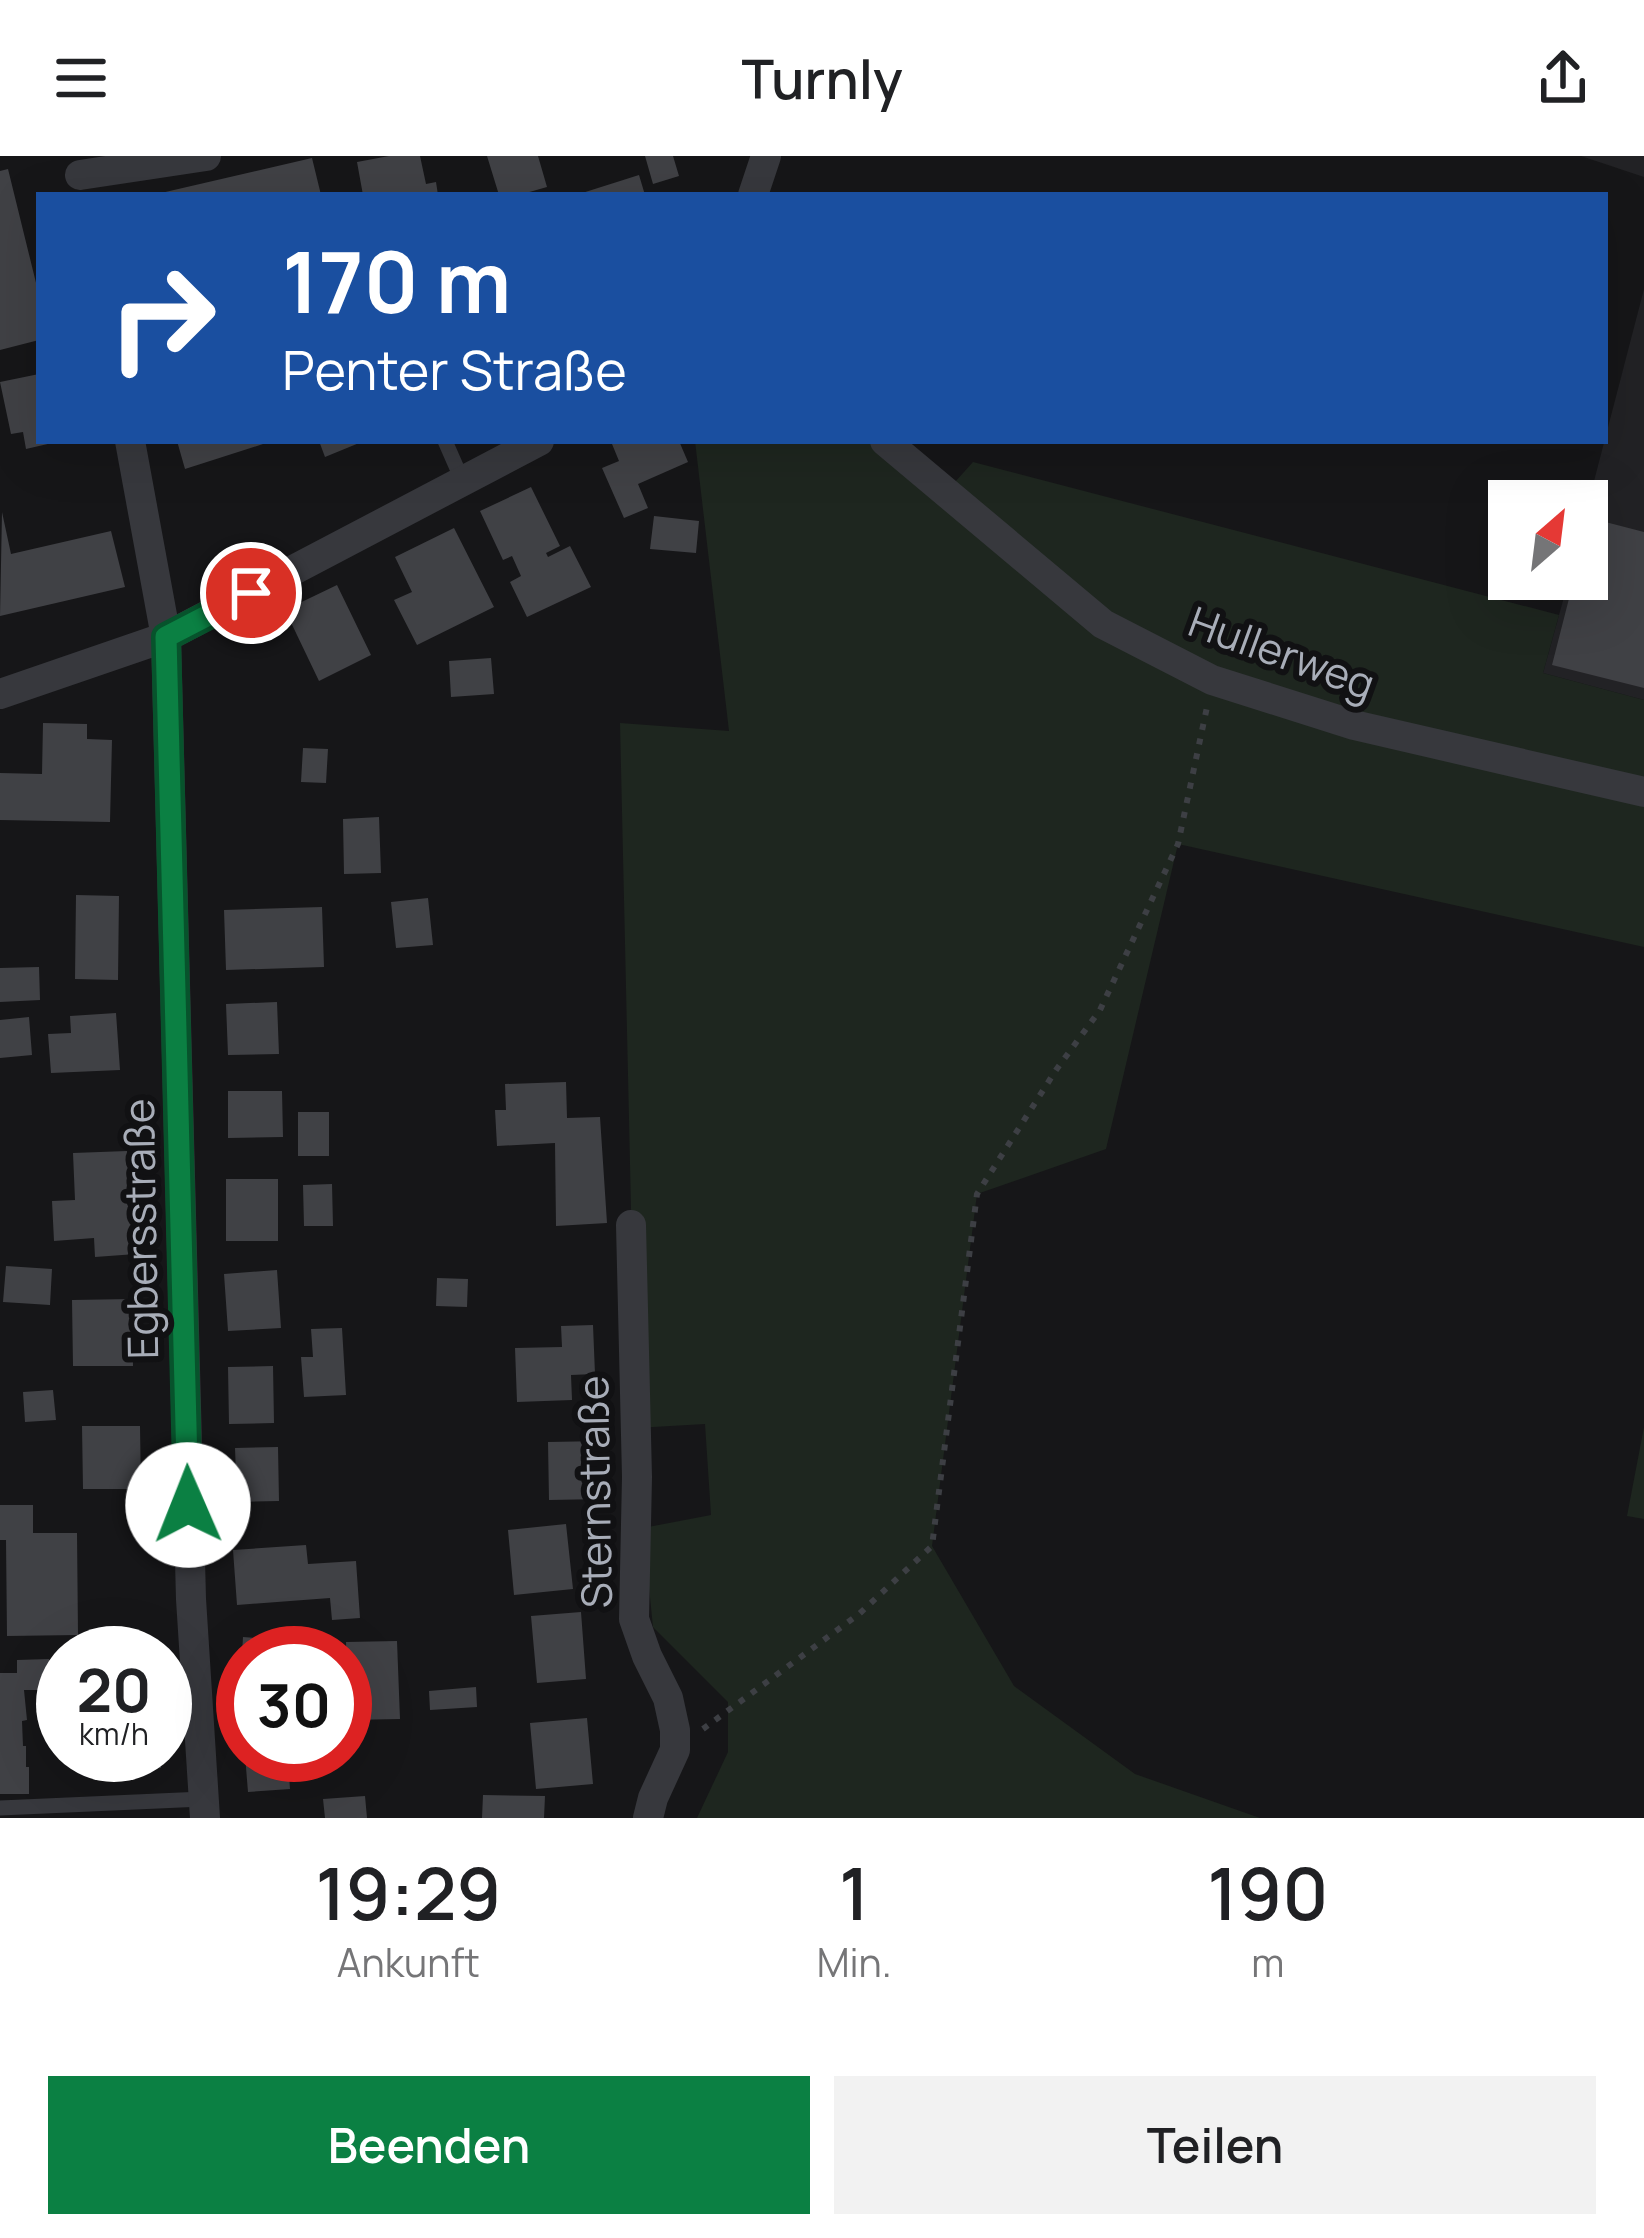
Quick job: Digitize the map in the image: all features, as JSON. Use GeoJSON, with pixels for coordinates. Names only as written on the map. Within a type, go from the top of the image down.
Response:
{"type":"FeatureCollection","features":[{"type":"Feature","properties":{"kind":"street"},"geometry":{"type":"LineString","coordinates":[[80,176],[206,156]]}},
{"type":"Feature","properties":{"kind":"street"},"geometry":{"type":"LineString","coordinates":[[754,192],[766,156]]}},
{"type":"Feature","properties":{"kind":"street","name":"Egbersstraße"},"geometry":{"type":"LineString","coordinates":[[131,444],[166,637],[190,1599],[204,1809]]}},
{"type":"Feature","properties":{"kind":"street"},"geometry":{"type":"LineString","coordinates":[[0,694],[166,637],[533,444]]}},
{"type":"Feature","properties":{"kind":"street","name":"Hullerweg"},"geometry":{"type":"LineString","coordinates":[[889,444],[1103,624],[1212,680],[1354,725],[1644,792]]}},
{"type":"Feature","properties":{"kind":"street","name":"Sternstraße"},"geometry":{"type":"LineString","coordinates":[[631,1225],[637,1477],[634,1619],[668,1698],[675,1750]]}},
{"type":"Feature","properties":{"kind":"street"},"geometry":{"type":"LineString","coordinates":[[648,1818],[675,1750]]}},
{"type":"Feature","properties":{"kind":"lane"},"geometry":{"type":"LineString","coordinates":[[447,444],[463,482]]}},
{"type":"Feature","properties":{"kind":"lane"},"geometry":{"type":"LineString","coordinates":[[0,1808],[204,1809]]}},
{"type":"Feature","properties":{"kind":"path"},"geometry":{"type":"LineString","coordinates":[[675,1750],[860,1614],[932,1546],[977,1194],[1100,1010],[1178,844],[1212,680]]}},
{"type":"Feature","properties":{"kind":"shaded area"},"geometry":{"type":"Polygon","coordinates":[[[1581,156],[1644,156],[1644,177],[1581,156]]]}},
{"type":"Feature","properties":{"kind":"shaded area"},"geometry":{"type":"Polygon","coordinates":[[[1644,289],[1644,700],[1543,673],[1563,600],[1608,600],[1608,480],[1594,480],[1604,444],[1608,444],[1608,427],[1644,289]]]}},
{"type":"Feature","properties":{"kind":"shaded area"},"geometry":{"type":"Polygon","coordinates":[[[695,444],[889,444],[946,492],[973,462],[1559,615],[1543,673],[1644,700],[1644,947],[1178,844],[1106,1149],[977,1194],[932,1546],[1014,1686],[1135,1774],[1260,1818],[697,1818],[728,1752],[728,1702],[653,1627],[643,1528],[711,1515],[705,1424],[636,1428],[620,723],[729,731],[695,444]]]}},
{"type":"Feature","properties":{"kind":"shaded area"},"geometry":{"type":"Polygon","coordinates":[[[1644,1427],[1644,1519],[1627,1516],[1644,1427]]]}},
{"type":"Feature","properties":{"kind":"building"},"geometry":{"type":"Polygon","coordinates":[[[420,156],[426,184],[436,182],[438,192],[362,192],[357,162],[420,156]]]}},
{"type":"Feature","properties":{"kind":"building"},"geometry":{"type":"Polygon","coordinates":[[[487,156],[538,156],[547,187],[498,192],[487,156]]]}},
{"type":"Feature","properties":{"kind":"building"},"geometry":{"type":"Polygon","coordinates":[[[645,156],[673,156],[679,176],[653,184],[645,156]]]}},
{"type":"Feature","properties":{"kind":"building"},"geometry":{"type":"Polygon","coordinates":[[[312,158],[320,192],[165,192],[312,158]]]}},
{"type":"Feature","properties":{"kind":"building"},"geometry":{"type":"Polygon","coordinates":[[[8,169],[36,283],[36,341],[0,350],[0,171],[8,169]]]}},
{"type":"Feature","properties":{"kind":"building"},"geometry":{"type":"Polygon","coordinates":[[[639,175],[644,192],[585,192],[639,175]]]}},
{"type":"Feature","properties":{"kind":"building"},"geometry":{"type":"Polygon","coordinates":[[[36,375],[36,444],[48,444],[26,449],[23,432],[11,434],[0,382],[36,375]]]}},
{"type":"Feature","properties":{"kind":"building"},"geometry":{"type":"Polygon","coordinates":[[[178,444],[263,444],[185,469],[178,444]]]}},
{"type":"Feature","properties":{"kind":"building"},"geometry":{"type":"Polygon","coordinates":[[[320,444],[357,444],[325,457],[320,444]]]}},
{"type":"Feature","properties":{"kind":"building"},"geometry":{"type":"Polygon","coordinates":[[[612,444],[680,444],[688,462],[638,484],[648,508],[624,518],[602,468],[619,461],[612,444]]]}},
{"type":"Feature","properties":{"kind":"building"},"geometry":{"type":"Polygon","coordinates":[[[531,487],[560,546],[546,553],[548,557],[570,546],[591,587],[527,617],[510,582],[521,576],[512,556],[503,560],[480,511],[531,487]]]}},
{"type":"Feature","properties":{"kind":"building"},"geometry":{"type":"Polygon","coordinates":[[[2,512],[11,554],[111,531],[125,587],[0,616],[2,512]]]}},
{"type":"Feature","properties":{"kind":"building"},"geometry":{"type":"Polygon","coordinates":[[[654,516],[699,521],[696,553],[650,549],[654,516]]]}},
{"type":"Feature","properties":{"kind":"building"},"geometry":{"type":"Polygon","coordinates":[[[1608,523],[1644,532],[1644,688],[1552,665],[1569,600],[1608,600],[1608,523]]]}},
{"type":"Feature","properties":{"kind":"building"},"geometry":{"type":"Polygon","coordinates":[[[454,528],[494,607],[417,645],[394,600],[412,592],[395,557],[454,528]]]}},
{"type":"Feature","properties":{"kind":"building"},"geometry":{"type":"Polygon","coordinates":[[[337,585],[371,655],[319,681],[285,610],[337,585]]]}},
{"type":"Feature","properties":{"kind":"building"},"geometry":{"type":"Polygon","coordinates":[[[491,658],[494,694],[451,697],[449,661],[491,658]]]}},
{"type":"Feature","properties":{"kind":"building"},"geometry":{"type":"Polygon","coordinates":[[[43,723],[87,724],[87,739],[112,740],[110,822],[0,820],[0,773],[42,774],[43,723]]]}},
{"type":"Feature","properties":{"kind":"building"},"geometry":{"type":"Polygon","coordinates":[[[303,748],[328,749],[326,783],[301,782],[303,748]]]}},
{"type":"Feature","properties":{"kind":"building"},"geometry":{"type":"Polygon","coordinates":[[[379,817],[381,873],[344,874],[343,819],[379,817]]]}},
{"type":"Feature","properties":{"kind":"building"},"geometry":{"type":"Polygon","coordinates":[[[76,895],[119,896],[118,980],[75,979],[76,895]]]}},
{"type":"Feature","properties":{"kind":"building"},"geometry":{"type":"Polygon","coordinates":[[[428,898],[433,945],[396,948],[391,902],[428,898]]]}},
{"type":"Feature","properties":{"kind":"building"},"geometry":{"type":"Polygon","coordinates":[[[322,907],[324,967],[226,970],[224,910],[322,907]]]}},
{"type":"Feature","properties":{"kind":"building"},"geometry":{"type":"Polygon","coordinates":[[[39,967],[40,1000],[0,1002],[0,968],[39,967]]]}},
{"type":"Feature","properties":{"kind":"building"},"geometry":{"type":"Polygon","coordinates":[[[277,1002],[279,1054],[228,1055],[226,1004],[277,1002]]]}},
{"type":"Feature","properties":{"kind":"building"},"geometry":{"type":"Polygon","coordinates":[[[116,1013],[120,1070],[51,1073],[48,1034],[71,1033],[70,1016],[116,1013]]]}},
{"type":"Feature","properties":{"kind":"building"},"geometry":{"type":"Polygon","coordinates":[[[29,1017],[32,1055],[0,1058],[0,1020],[29,1017]]]}},
{"type":"Feature","properties":{"kind":"building"},"geometry":{"type":"Polygon","coordinates":[[[566,1082],[567,1118],[600,1117],[607,1223],[556,1226],[555,1143],[497,1146],[495,1110],[506,1110],[505,1084],[566,1082]]]}},
{"type":"Feature","properties":{"kind":"building"},"geometry":{"type":"Polygon","coordinates":[[[228,1091],[282,1091],[283,1137],[228,1138],[228,1091]]]}},
{"type":"Feature","properties":{"kind":"building"},"geometry":{"type":"Polygon","coordinates":[[[298,1112],[329,1112],[329,1156],[298,1156],[298,1112]]]}},
{"type":"Feature","properties":{"kind":"building"},"geometry":{"type":"Polygon","coordinates":[[[127,1151],[136,1254],[95,1257],[94,1238],[54,1241],[52,1201],[75,1200],[73,1153],[127,1151]]]}},
{"type":"Feature","properties":{"kind":"building"},"geometry":{"type":"Polygon","coordinates":[[[226,1179],[278,1179],[278,1241],[226,1241],[226,1179]]]}},
{"type":"Feature","properties":{"kind":"building"},"geometry":{"type":"Polygon","coordinates":[[[332,1184],[333,1226],[304,1226],[303,1185],[332,1184]]]}},
{"type":"Feature","properties":{"kind":"building"},"geometry":{"type":"Polygon","coordinates":[[[6,1266],[52,1269],[50,1305],[3,1302],[6,1266]]]}},
{"type":"Feature","properties":{"kind":"building"},"geometry":{"type":"Polygon","coordinates":[[[277,1270],[281,1328],[228,1331],[224,1274],[277,1270]]]}},
{"type":"Feature","properties":{"kind":"building"},"geometry":{"type":"Polygon","coordinates":[[[437,1278],[468,1279],[467,1307],[436,1306],[437,1278]]]}},
{"type":"Feature","properties":{"kind":"building"},"geometry":{"type":"Polygon","coordinates":[[[132,1299],[133,1366],[73,1366],[72,1300],[132,1299]]]}},
{"type":"Feature","properties":{"kind":"building"},"geometry":{"type":"Polygon","coordinates":[[[593,1325],[595,1374],[571,1375],[572,1400],[517,1402],[515,1348],[562,1347],[561,1326],[593,1325]]]}},
{"type":"Feature","properties":{"kind":"building"},"geometry":{"type":"Polygon","coordinates":[[[342,1328],[346,1395],[304,1397],[301,1357],[313,1357],[311,1329],[342,1328]]]}},
{"type":"Feature","properties":{"kind":"building"},"geometry":{"type":"Polygon","coordinates":[[[273,1366],[274,1423],[229,1424],[228,1367],[273,1366]]]}},
{"type":"Feature","properties":{"kind":"building"},"geometry":{"type":"Polygon","coordinates":[[[53,1390],[56,1420],[25,1422],[23,1392],[53,1390]]]}},
{"type":"Feature","properties":{"kind":"building"},"geometry":{"type":"Polygon","coordinates":[[[82,1426],[140,1426],[141,1489],[83,1489],[82,1426]]]}},
{"type":"Feature","properties":{"kind":"building"},"geometry":{"type":"Polygon","coordinates":[[[603,1441],[603,1499],[549,1500],[548,1442],[603,1441]]]}},
{"type":"Feature","properties":{"kind":"building"},"geometry":{"type":"Polygon","coordinates":[[[278,1447],[279,1501],[237,1502],[235,1448],[278,1447]]]}},
{"type":"Feature","properties":{"kind":"building"},"geometry":{"type":"Polygon","coordinates":[[[0,1505],[33,1505],[33,1533],[77,1533],[78,1626],[36,1626],[36,1636],[7,1636],[6,1540],[0,1540],[0,1505]]]}},
{"type":"Feature","properties":{"kind":"building"},"geometry":{"type":"Polygon","coordinates":[[[566,1524],[573,1589],[514,1595],[508,1530],[566,1524]]]}},
{"type":"Feature","properties":{"kind":"building"},"geometry":{"type":"Polygon","coordinates":[[[306,1545],[308,1564],[356,1561],[360,1618],[332,1620],[330,1598],[237,1605],[233,1550],[306,1545]]]}},
{"type":"Feature","properties":{"kind":"building"},"geometry":{"type":"Polygon","coordinates":[[[581,1612],[586,1679],[537,1683],[531,1616],[581,1612]]]}},
{"type":"Feature","properties":{"kind":"building"},"geometry":{"type":"Polygon","coordinates":[[[372,1641],[397,1641],[400,1719],[372,1720],[372,1641]]]}},
{"type":"Feature","properties":{"kind":"building"},"geometry":{"type":"Polygon","coordinates":[[[36,1659],[36,1690],[24,1690],[27,1720],[22,1721],[29,1794],[0,1794],[0,1673],[17,1673],[17,1660],[36,1659]]]}},
{"type":"Feature","properties":{"kind":"building"},"geometry":{"type":"Polygon","coordinates":[[[476,1687],[477,1707],[430,1710],[429,1691],[476,1687]]]}},
{"type":"Feature","properties":{"kind":"building"},"geometry":{"type":"Polygon","coordinates":[[[587,1718],[593,1784],[536,1789],[530,1723],[587,1718]]]}},
{"type":"Feature","properties":{"kind":"building"},"geometry":{"type":"Polygon","coordinates":[[[247,1782],[290,1782],[290,1789],[248,1792],[247,1782]]]}},
{"type":"Feature","properties":{"kind":"building"},"geometry":{"type":"Polygon","coordinates":[[[483,1795],[545,1796],[544,1818],[482,1818],[483,1795]]]}},
{"type":"Feature","properties":{"kind":"building"},"geometry":{"type":"Polygon","coordinates":[[[365,1796],[367,1818],[325,1818],[323,1799],[365,1796]]]}},
{"type":"Feature","properties":{"kind":"route"},"geometry":{"type":"LineString","coordinates":[[188,1505],[166,637],[251,593]]}}]}
